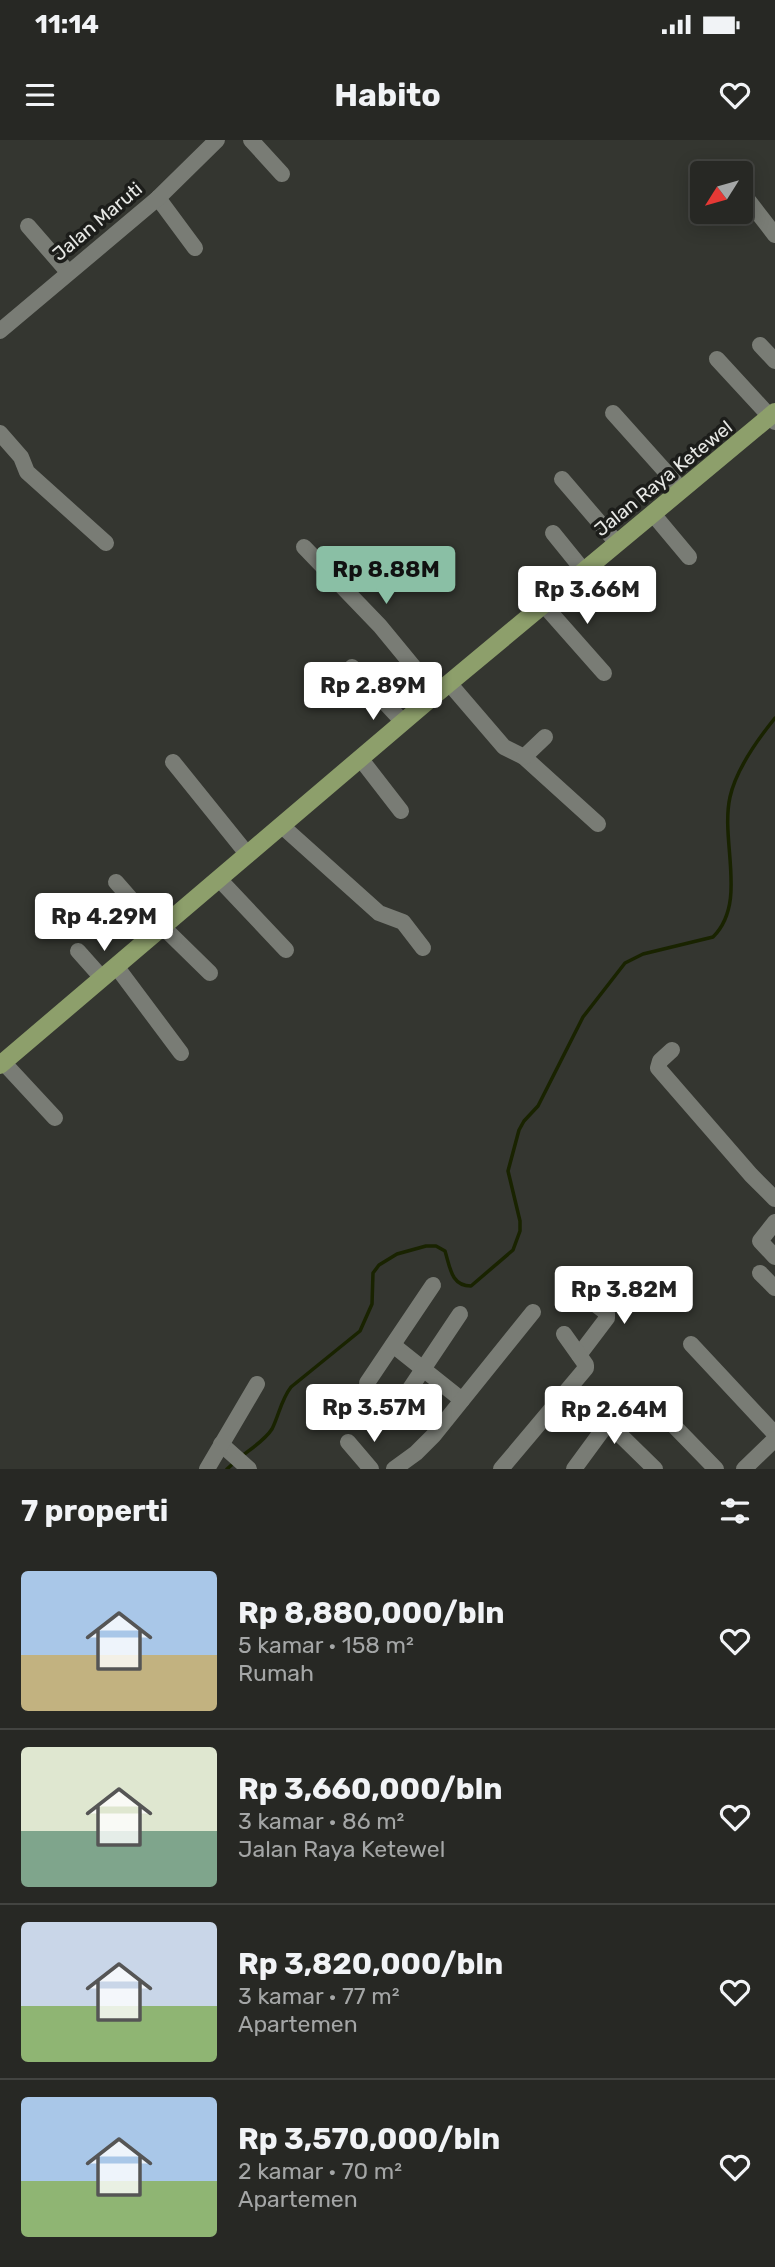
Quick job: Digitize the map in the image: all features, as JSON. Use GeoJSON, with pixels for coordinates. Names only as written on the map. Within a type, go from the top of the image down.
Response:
{"type":"FeatureCollection","features":[{"type":"Feature","properties":{"kind":"main road","name":"Jalan Raya Ketewel"},"geometry":{"type":"LineString","coordinates":[[2,1064],[542,604],[773,417]]}},
{"type":"Feature","properties":{"kind":"street","name":"Jalan Maruti"},"geometry":{"type":"LineString","coordinates":[[0,331],[158,198],[217,140]]}},
{"type":"Feature","properties":{"kind":"street"},"geometry":{"type":"LineString","coordinates":[[251,140],[282,174]]}},
{"type":"Feature","properties":{"kind":"street"},"geometry":{"type":"LineString","coordinates":[[158,198],[195,247]]}},
{"type":"Feature","properties":{"kind":"street"},"geometry":{"type":"LineString","coordinates":[[753,206],[775,234]]}},
{"type":"Feature","properties":{"kind":"street"},"geometry":{"type":"LineString","coordinates":[[28,226],[68,272]]}},
{"type":"Feature","properties":{"kind":"street"},"geometry":{"type":"LineString","coordinates":[[760,345],[775,361]]}},
{"type":"Feature","properties":{"kind":"street"},"geometry":{"type":"LineString","coordinates":[[717,359],[773,417]]}},
{"type":"Feature","properties":{"kind":"street"},"geometry":{"type":"LineString","coordinates":[[613,413],[682,490]]}},
{"type":"Feature","properties":{"kind":"street"},"geometry":{"type":"LineString","coordinates":[[0,433],[21,457],[27,472],[106,543]]}},
{"type":"Feature","properties":{"kind":"street"},"geometry":{"type":"LineString","coordinates":[[562,479],[617,542]]}},
{"type":"Feature","properties":{"kind":"street"},"geometry":{"type":"LineString","coordinates":[[653,514],[689,557]]}},
{"type":"Feature","properties":{"kind":"street"},"geometry":{"type":"LineString","coordinates":[[553,533],[583,570]]}},
{"type":"Feature","properties":{"kind":"street"},"geometry":{"type":"LineString","coordinates":[[304,547],[442,689],[504,747],[524,757],[598,824]]}},
{"type":"Feature","properties":{"kind":"street"},"geometry":{"type":"LineString","coordinates":[[542,604],[604,673]]}},
{"type":"Feature","properties":{"kind":"street"},"geometry":{"type":"LineString","coordinates":[[352,667],[403,722]]}},
{"type":"Feature","properties":{"kind":"street"},"geometry":{"type":"LineString","coordinates":[[524,757],[545,737]]}},
{"type":"Feature","properties":{"kind":"street"},"geometry":{"type":"LineString","coordinates":[[360,758],[401,811]]}},
{"type":"Feature","properties":{"kind":"street"},"geometry":{"type":"LineString","coordinates":[[173,762],[248,855]]}},
{"type":"Feature","properties":{"kind":"street"},"geometry":{"type":"LineString","coordinates":[[282,826],[379,913],[403,922],[423,948]]}},
{"type":"Feature","properties":{"kind":"street"},"geometry":{"type":"LineString","coordinates":[[219,879],[286,950]]}},
{"type":"Feature","properties":{"kind":"street"},"geometry":{"type":"LineString","coordinates":[[116,882],[160,929],[210,973]]}},
{"type":"Feature","properties":{"kind":"street"},"geometry":{"type":"LineString","coordinates":[[78,951],[102,978]]}},
{"type":"Feature","properties":{"kind":"street"},"geometry":{"type":"LineString","coordinates":[[116,966],[181,1053]]}},
{"type":"Feature","properties":{"kind":"street"},"geometry":{"type":"LineString","coordinates":[[672,1050],[660,1061],[658,1068],[775,1199]]}},
{"type":"Feature","properties":{"kind":"street"},"geometry":{"type":"LineString","coordinates":[[2,1064],[55,1118]]}},
{"type":"Feature","properties":{"kind":"street"},"geometry":{"type":"LineString","coordinates":[[775,1222],[760,1241],[775,1257]]}},
{"type":"Feature","properties":{"kind":"street"},"geometry":{"type":"LineString","coordinates":[[760,1273],[775,1288]]}},
{"type":"Feature","properties":{"kind":"street"},"geometry":{"type":"LineString","coordinates":[[367,1382],[433,1285]]}},
{"type":"Feature","properties":{"kind":"street"},"geometry":{"type":"LineString","coordinates":[[579,1355],[607,1318],[607,1313],[591,1301]]}},
{"type":"Feature","properties":{"kind":"street"},"geometry":{"type":"LineString","coordinates":[[394,1469],[416,1453],[533,1312]]}},
{"type":"Feature","properties":{"kind":"street"},"geometry":{"type":"LineString","coordinates":[[393,1414],[460,1314]]}},
{"type":"Feature","properties":{"kind":"street"},"geometry":{"type":"LineString","coordinates":[[501,1469],[586,1368],[564,1334]]}},
{"type":"Feature","properties":{"kind":"street"},"geometry":{"type":"LineString","coordinates":[[691,1344],[775,1436],[744,1469]]}},
{"type":"Feature","properties":{"kind":"street"},"geometry":{"type":"LineString","coordinates":[[393,1345],[462,1400]]}},
{"type":"Feature","properties":{"kind":"street"},"geometry":{"type":"LineString","coordinates":[[207,1469],[237,1458],[257,1384]]}},
{"type":"Feature","properties":{"kind":"street"},"geometry":{"type":"LineString","coordinates":[[574,1469],[629,1394],[644,1395],[716,1469]]}},
{"type":"Feature","properties":{"kind":"street"},"geometry":{"type":"LineString","coordinates":[[608,1423],[655,1469]]}},
{"type":"Feature","properties":{"kind":"street"},"geometry":{"type":"LineString","coordinates":[[348,1442],[371,1469]]}},
{"type":"Feature","properties":{"kind":"waterway"},"geometry":{"type":"LineString","coordinates":[[242,1456],[272,1429],[291,1387],[360,1331],[372,1304],[373,1273],[379,1265],[397,1254],[436,1246],[445,1251],[455,1279],[471,1286],[513,1250],[520,1231],[520,1221],[508,1171],[519,1130],[538,1106],[583,1017],[625,963],[643,954],[713,937],[723,923],[729,907],[731,889],[728,833],[730,797],[742,766],[775,718]]}},
{"type":"Feature","properties":{"kind":"waterway"},"geometry":{"type":"LineString","coordinates":[[227,1469],[236,1461]]}}]}
